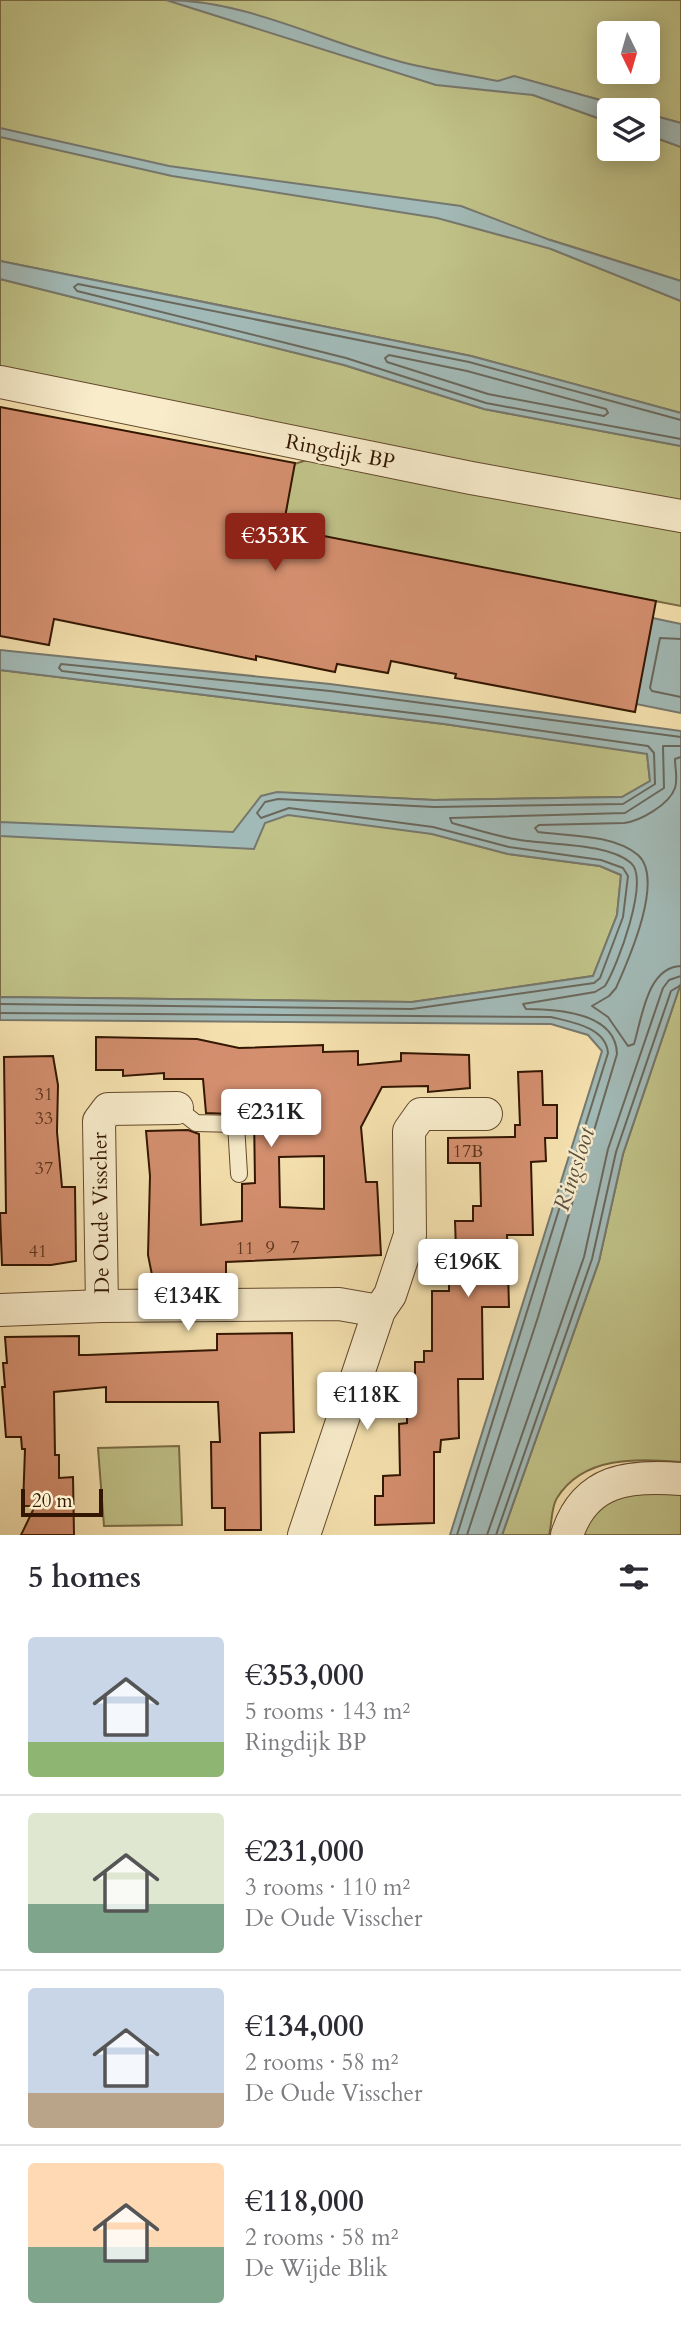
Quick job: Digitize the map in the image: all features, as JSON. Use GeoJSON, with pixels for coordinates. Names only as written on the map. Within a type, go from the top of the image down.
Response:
{"type":"FeatureCollection","features":[{"type":"Feature","properties":{"kind":"street","name":"Ringdijk BP"},"geometry":{"type":"LineString","coordinates":[[0,383],[458,475],[681,516]]}},
{"type":"Feature","properties":{"kind":"street","name":"De Oude Visscher"},"geometry":{"type":"LineString","coordinates":[[102,1306],[99,1121],[108,1109],[177,1108]]}},
{"type":"Feature","properties":{"kind":"street"},"geometry":{"type":"LineString","coordinates":[[304,1535],[379,1311],[390,1294],[410,1235],[410,1131],[421,1114],[486,1114]]}},
{"type":"Feature","properties":{"kind":"street","name":"De Oude Visscher"},"geometry":{"type":"LineString","coordinates":[[0,1310],[102,1306],[340,1304],[379,1311]]}},
{"type":"Feature","properties":{"kind":"street"},"geometry":{"type":"LineString","coordinates":[[567,1535],[582,1502],[617,1481],[681,1479]]}},
{"type":"Feature","properties":{"kind":"lane"},"geometry":{"type":"LineString","coordinates":[[177,1108],[195,1123],[236,1124],[239,1174]]}},
{"type":"Feature","properties":{"kind":"green space"},"geometry":{"type":"Polygon","coordinates":[[[0,0],[681,0],[681,123],[660,117],[660,98],[597,99],[516,77],[533,95],[597,118],[597,161],[660,161],[660,139],[681,147],[681,281],[551,240],[551,249],[681,301],[681,413],[471,356],[0,261],[0,0]]]}},
{"type":"Feature","properties":{"kind":"green space"},"geometry":{"type":"Polygon","coordinates":[[[0,279],[344,365],[484,409],[681,446],[681,511],[0,382],[0,279]]]}},
{"type":"Feature","properties":{"kind":"green space"},"geometry":{"type":"Polygon","coordinates":[[[320,456],[681,525],[681,606],[284,530],[291,465],[320,456]]]}},
{"type":"Feature","properties":{"kind":"green space"},"geometry":{"type":"Polygon","coordinates":[[[0,670],[444,724],[647,753],[650,781],[622,797],[434,800],[278,793],[508,854],[600,866],[621,875],[617,915],[593,976],[412,1002],[0,997],[0,670]]]}},
{"type":"Feature","properties":{"kind":"green space"},"geometry":{"type":"Polygon","coordinates":[[[681,983],[681,1462],[630,1461],[597,1467],[568,1484],[557,1498],[549,1535],[502,1535],[599,1261],[623,1154],[681,983]]]}},
{"type":"Feature","properties":{"kind":"green space"},"geometry":{"type":"Polygon","coordinates":[[[179,1446],[182,1525],[104,1526],[98,1448],[179,1446]]]}},
{"type":"Feature","properties":{"kind":"green space"},"geometry":{"type":"Polygon","coordinates":[[[639,1485],[681,1488],[681,1535],[577,1535],[598,1505],[639,1485]]]}},
{"type":"Feature","properties":{"kind":"water"},"geometry":{"type":"Polygon","coordinates":[[[166,0],[196,2],[254,14],[410,64],[498,81],[514,76],[597,99],[597,118],[533,95],[436,85],[166,0]]]}},
{"type":"Feature","properties":{"kind":"water"},"geometry":{"type":"Polygon","coordinates":[[[660,117],[681,123],[681,147],[660,139],[660,117]]]}},
{"type":"Feature","properties":{"kind":"water"},"geometry":{"type":"Polygon","coordinates":[[[0,128],[169,166],[461,206],[550,240],[681,281],[681,301],[551,249],[437,218],[172,176],[0,137],[0,128]]]}},
{"type":"Feature","properties":{"kind":"water"},"geometry":{"type":"Polygon","coordinates":[[[0,261],[471,356],[681,413],[681,446],[484,409],[344,365],[0,279],[0,261]]]}},
{"type":"Feature","properties":{"kind":"water"},"geometry":{"type":"Polygon","coordinates":[[[648,617],[681,624],[681,713],[631,703],[648,617]]]}},
{"type":"Feature","properties":{"kind":"water","name":"Ringsloot"},"geometry":{"type":"Polygon","coordinates":[[[0,650],[330,684],[681,731],[681,983],[623,1154],[599,1261],[502,1535],[450,1535],[602,1051],[588,1035],[551,1024],[0,1020],[0,997],[412,1002],[593,976],[617,915],[621,875],[600,866],[508,854],[432,834],[288,815],[265,823],[254,849],[0,836],[0,822],[233,832],[261,796],[277,792],[434,800],[622,797],[650,781],[647,754],[444,724],[0,670],[0,650]]]}},
{"type":"Feature","properties":{"kind":"building"},"geometry":{"type":"Polygon","coordinates":[[[0,407],[295,463],[283,528],[656,601],[635,712],[455,678],[456,674],[391,661],[388,673],[337,664],[335,672],[256,656],[256,660],[54,619],[49,645],[0,636],[0,407]]]}},
{"type":"Feature","properties":{"kind":"building"},"geometry":{"type":"Polygon","coordinates":[[[96,1037],[197,1039],[239,1048],[323,1045],[323,1052],[358,1051],[358,1065],[401,1061],[401,1053],[469,1055],[470,1088],[428,1092],[428,1086],[382,1087],[361,1127],[366,1182],[377,1182],[381,1255],[226,1262],[226,1278],[153,1280],[148,1255],[150,1176],[146,1131],[188,1130],[199,1134],[201,1225],[242,1221],[242,1184],[255,1183],[254,1115],[206,1113],[203,1079],[164,1079],[164,1073],[123,1076],[123,1070],[96,1070],[96,1037]],[[324,1156],[279,1157],[280,1207],[324,1209],[324,1156]]]}},
{"type":"Feature","properties":{"kind":"building"},"geometry":{"type":"Polygon","coordinates":[[[53,1056],[58,1085],[57,1132],[62,1187],[75,1187],[76,1261],[51,1265],[2,1265],[0,1213],[6,1213],[4,1057],[53,1056]]]}},
{"type":"Feature","properties":{"kind":"building"},"geometry":{"type":"Polygon","coordinates":[[[542,1071],[543,1105],[557,1105],[557,1138],[545,1138],[546,1161],[531,1162],[533,1235],[507,1235],[509,1307],[482,1307],[483,1379],[458,1379],[459,1438],[441,1440],[440,1452],[434,1452],[434,1523],[375,1525],[375,1496],[383,1496],[383,1476],[400,1475],[399,1424],[407,1423],[407,1403],[415,1403],[415,1362],[424,1362],[424,1351],[432,1351],[432,1291],[449,1291],[449,1279],[457,1279],[455,1221],[473,1221],[473,1206],[481,1206],[480,1163],[448,1163],[448,1138],[515,1137],[515,1125],[520,1125],[518,1072],[542,1071]]]}},
{"type":"Feature","properties":{"kind":"building"},"geometry":{"type":"Polygon","coordinates":[[[292,1333],[294,1432],[260,1433],[261,1530],[225,1530],[225,1508],[212,1508],[211,1442],[220,1442],[218,1402],[106,1402],[106,1387],[54,1392],[55,1455],[59,1455],[59,1478],[73,1477],[74,1535],[21,1535],[35,1506],[23,1506],[25,1449],[22,1449],[21,1437],[6,1437],[2,1387],[5,1387],[3,1363],[7,1363],[5,1337],[79,1336],[79,1355],[87,1355],[217,1350],[217,1334],[292,1333]]]}}]}
